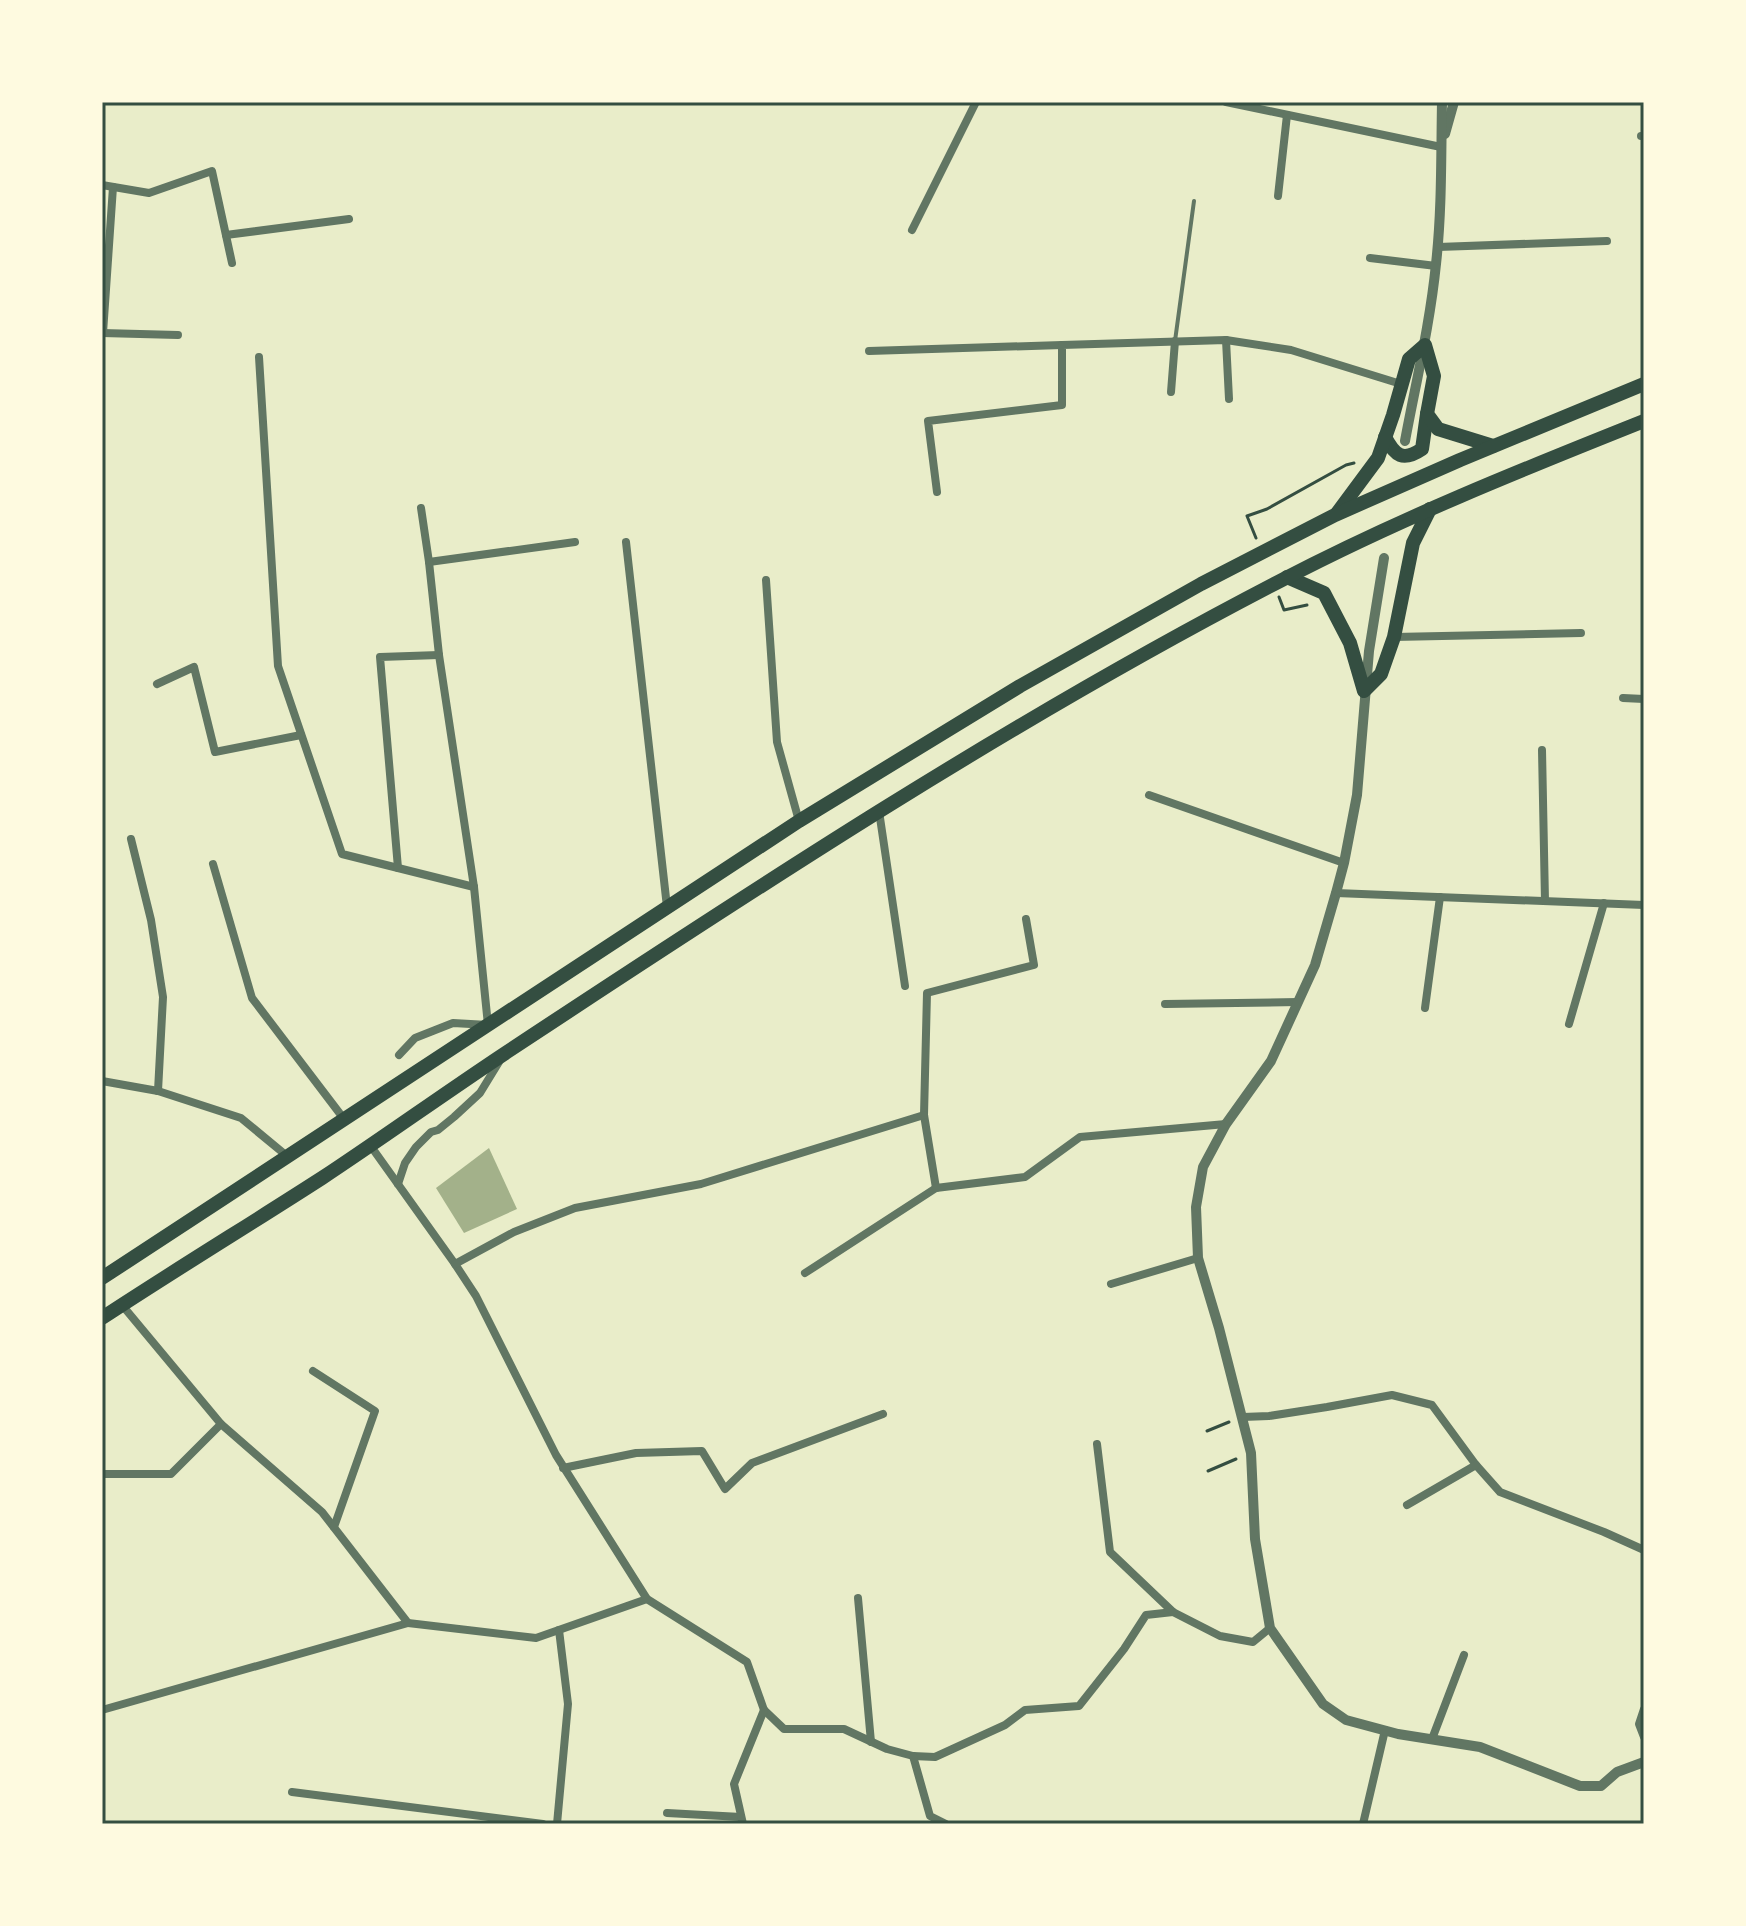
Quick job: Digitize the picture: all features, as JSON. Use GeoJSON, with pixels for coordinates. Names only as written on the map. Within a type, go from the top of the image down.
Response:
{"type":"FeatureCollection","features":[{"type":"Feature","properties":{"kind":"highway"},"geometry":{"type":"LineString","coordinates":[[1335,515],[1378,458],[1409,359],[1425,345],[1434,376],[1422,449],[1412,456],[1399,455],[1392,452],[1385,437]]}},
{"type":"Feature","properties":{"kind":"highway"},"geometry":{"type":"LineString","coordinates":[[102,1278],[799,821],[1113,633],[1201,584],[1391,488],[1644,384]]}},
{"type":"Feature","properties":{"kind":"highway"},"geometry":{"type":"LineString","coordinates":[[1427,414],[1438,429],[1493,446]]}},
{"type":"Feature","properties":{"kind":"highway"},"geometry":{"type":"LineString","coordinates":[[102,1318],[816,850],[1025,723],[1287,577],[1430,509],[1644,421]]}},
{"type":"Feature","properties":{"kind":"highway"},"geometry":{"type":"LineString","coordinates":[[1287,577],[1324,593],[1350,643],[1364,691],[1381,674],[1394,637],[1413,543],[1430,509]]}},
{"type":"Feature","properties":{"kind":"street"},"geometry":{"type":"LineString","coordinates":[[912,230],[976,102]]}},
{"type":"Feature","properties":{"kind":"street"},"geometry":{"type":"LineString","coordinates":[[1226,102],[1441,147]]}},
{"type":"Feature","properties":{"kind":"street"},"geometry":{"type":"LineString","coordinates":[[1405,441],[1425,345],[1436,266],[1442,102]]}},
{"type":"Feature","properties":{"kind":"street"},"geometry":{"type":"LineString","coordinates":[[1441,147],[1454,102]]}},
{"type":"Feature","properties":{"kind":"street"},"geometry":{"type":"LineString","coordinates":[[1278,196],[1287,115]]}},
{"type":"Feature","properties":{"kind":"street"},"geometry":{"type":"LineString","coordinates":[[102,185],[149,193],[212,171],[232,263]]}},
{"type":"Feature","properties":{"kind":"street"},"geometry":{"type":"LineString","coordinates":[[113,187],[102,333],[178,335]]}},
{"type":"Feature","properties":{"kind":"street"},"geometry":{"type":"LineString","coordinates":[[226,235],[349,219]]}},
{"type":"Feature","properties":{"kind":"street"},"geometry":{"type":"LineString","coordinates":[[1438,247],[1607,241]]}},
{"type":"Feature","properties":{"kind":"street"},"geometry":{"type":"LineString","coordinates":[[1370,258],[1436,266]]}},
{"type":"Feature","properties":{"kind":"street"},"geometry":{"type":"LineString","coordinates":[[1226,340],[1229,399]]}},
{"type":"Feature","properties":{"kind":"street"},"geometry":{"type":"LineString","coordinates":[[869,351],[1226,340],[1291,350],[1401,384]]}},
{"type":"Feature","properties":{"kind":"street"},"geometry":{"type":"LineString","coordinates":[[1171,392],[1175,341]]}},
{"type":"Feature","properties":{"kind":"street"},"geometry":{"type":"LineString","coordinates":[[937,492],[928,421],[1062,405],[1062,345]]}},
{"type":"Feature","properties":{"kind":"street"},"geometry":{"type":"LineString","coordinates":[[259,357],[278,666],[342,854],[474,887]]}},
{"type":"Feature","properties":{"kind":"street"},"geometry":{"type":"LineString","coordinates":[[399,1055],[415,1038],[453,1023],[488,1025],[474,887],[439,655],[421,508]]}},
{"type":"Feature","properties":{"kind":"street"},"geometry":{"type":"LineString","coordinates":[[429,562],[575,542]]}},
{"type":"Feature","properties":{"kind":"street"},"geometry":{"type":"LineString","coordinates":[[626,542],[667,907]]}},
{"type":"Feature","properties":{"kind":"street"},"geometry":{"type":"LineString","coordinates":[[1384,558],[1364,691],[1357,795],[1336,893],[1315,965],[1271,1061],[1226,1124],[1203,1167],[1196,1207],[1198,1258],[1251,1453],[1255,1539],[1270,1628],[1323,1704],[1346,1720],[1480,1747],[1580,1786],[1601,1786],[1617,1772],[1644,1762]]}},
{"type":"Feature","properties":{"kind":"street"},"geometry":{"type":"LineString","coordinates":[[766,580],[777,742],[799,821]]}},
{"type":"Feature","properties":{"kind":"street"},"geometry":{"type":"LineString","coordinates":[[1394,637],[1581,633]]}},
{"type":"Feature","properties":{"kind":"street"},"geometry":{"type":"LineString","coordinates":[[398,868],[380,657],[439,655]]}},
{"type":"Feature","properties":{"kind":"street"},"geometry":{"type":"LineString","coordinates":[[157,684],[194,667],[215,752],[301,735]]}},
{"type":"Feature","properties":{"kind":"street"},"geometry":{"type":"LineString","coordinates":[[1623,698],[1644,699]]}},
{"type":"Feature","properties":{"kind":"street"},"geometry":{"type":"LineString","coordinates":[[1542,750],[1545,901]]}},
{"type":"Feature","properties":{"kind":"street"},"geometry":{"type":"LineString","coordinates":[[1149,795],[1344,863]]}},
{"type":"Feature","properties":{"kind":"street"},"geometry":{"type":"LineString","coordinates":[[879,811],[905,986]]}},
{"type":"Feature","properties":{"kind":"street"},"geometry":{"type":"LineString","coordinates":[[131,839],[151,920],[163,997],[158,1091]]}},
{"type":"Feature","properties":{"kind":"street"},"geometry":{"type":"LineString","coordinates":[[213,864],[252,998],[344,1119]]}},
{"type":"Feature","properties":{"kind":"street"},"geometry":{"type":"LineString","coordinates":[[1336,893],[1644,905]]}},
{"type":"Feature","properties":{"kind":"street"},"geometry":{"type":"LineString","coordinates":[[1425,1008],[1440,897]]}},
{"type":"Feature","properties":{"kind":"street"},"geometry":{"type":"LineString","coordinates":[[1569,1024],[1604,903]]}},
{"type":"Feature","properties":{"kind":"street"},"geometry":{"type":"LineString","coordinates":[[936,1188],[924,1115],[927,993],[1034,965],[1026,919]]}},
{"type":"Feature","properties":{"kind":"street"},"geometry":{"type":"LineString","coordinates":[[1165,1004],[1298,1002]]}},
{"type":"Feature","properties":{"kind":"street"},"geometry":{"type":"LineString","coordinates":[[398,1184],[405,1163],[416,1147],[480,1093],[503,1054]]}},
{"type":"Feature","properties":{"kind":"street"},"geometry":{"type":"LineString","coordinates":[[102,1081],[158,1091],[241,1118],[287,1156]]}},
{"type":"Feature","properties":{"kind":"street"},"geometry":{"type":"LineString","coordinates":[[455,1264],[514,1232],[575,1208],[701,1184],[924,1115]]}},
{"type":"Feature","properties":{"kind":"street"},"geometry":{"type":"LineString","coordinates":[[805,1273],[936,1188],[1025,1177],[1080,1137],[1226,1124]]}},
{"type":"Feature","properties":{"kind":"street"},"geometry":{"type":"LineString","coordinates":[[370,1145],[476,1296],[563,1468],[647,1599],[747,1662],[764,1710],[784,1729],[844,1729],[887,1749],[913,1756],[935,1757],[1005,1725],[1025,1710],[1079,1706],[1124,1649],[1146,1615],[1173,1612]]}},
{"type":"Feature","properties":{"kind":"street"},"geometry":{"type":"LineString","coordinates":[[1111,1284],[1198,1258]]}},
{"type":"Feature","properties":{"kind":"street"},"geometry":{"type":"LineString","coordinates":[[122,1305],[221,1424],[322,1512],[408,1623]]}},
{"type":"Feature","properties":{"kind":"street"},"geometry":{"type":"LineString","coordinates":[[313,1371],[375,1411],[334,1527]]}},
{"type":"Feature","properties":{"kind":"street"},"geometry":{"type":"LineString","coordinates":[[1243,1417],[1269,1416],[1392,1395],[1432,1405],[1500,1492],[1644,1550]]}},
{"type":"Feature","properties":{"kind":"street"},"geometry":{"type":"LineString","coordinates":[[563,1468],[636,1453],[702,1451],[725,1489],[752,1463],[883,1414]]}},
{"type":"Feature","properties":{"kind":"street"},"geometry":{"type":"LineString","coordinates":[[102,1474],[171,1474],[221,1424]]}},
{"type":"Feature","properties":{"kind":"street"},"geometry":{"type":"LineString","coordinates":[[1097,1444],[1110,1552],[1173,1612],[1220,1636],[1253,1642],[1270,1628]]}},
{"type":"Feature","properties":{"kind":"street"},"geometry":{"type":"LineString","coordinates":[[1407,1505],[1476,1465]]}},
{"type":"Feature","properties":{"kind":"street"},"geometry":{"type":"LineString","coordinates":[[858,1598],[871,1742]]}},
{"type":"Feature","properties":{"kind":"street"},"geometry":{"type":"LineString","coordinates":[[102,1710],[408,1623],[536,1638],[647,1599]]}},
{"type":"Feature","properties":{"kind":"street"},"geometry":{"type":"LineString","coordinates":[[557,1824],[568,1704],[559,1630]]}},
{"type":"Feature","properties":{"kind":"street"},"geometry":{"type":"LineString","coordinates":[[1432,1739],[1464,1655]]}},
{"type":"Feature","properties":{"kind":"street"},"geometry":{"type":"LineString","coordinates":[[1644,1709],[1639,1724],[1644,1737]]}},
{"type":"Feature","properties":{"kind":"street"},"geometry":{"type":"LineString","coordinates":[[667,1813],[742,1820],[734,1784],[764,1710]]}},
{"type":"Feature","properties":{"kind":"street"},"geometry":{"type":"LineString","coordinates":[[1363,1824],[1385,1730]]}},
{"type":"Feature","properties":{"kind":"street"},"geometry":{"type":"LineString","coordinates":[[913,1756],[930,1816],[946,1824]]}},
{"type":"Feature","properties":{"kind":"street"},"geometry":{"type":"LineString","coordinates":[[292,1792],[543,1824]]}},
{"type":"Feature","properties":{"kind":"lane"},"geometry":{"type":"LineString","coordinates":[[1175,341],[1194,201]]}},
{"type":"Feature","properties":{"kind":"path"},"geometry":{"type":"LineString","coordinates":[[1247,516],[1267,509],[1346,465],[1378,458]]}},
{"type":"Feature","properties":{"kind":"path"},"geometry":{"type":"LineString","coordinates":[[1284,610],[1309,604]]}},
{"type":"Feature","properties":{"kind":"path"},"geometry":{"type":"LineString","coordinates":[[1207,1431],[1243,1417]]}},
{"type":"Feature","properties":{"kind":"path"},"geometry":{"type":"LineString","coordinates":[[1208,1471],[1251,1453]]}},
{"type":"Feature","properties":{"kind":"shaded area"},"geometry":{"type":"Polygon","coordinates":[[[489,1148],[517,1209],[464,1233],[436,1188],[489,1148]]]}}]}
